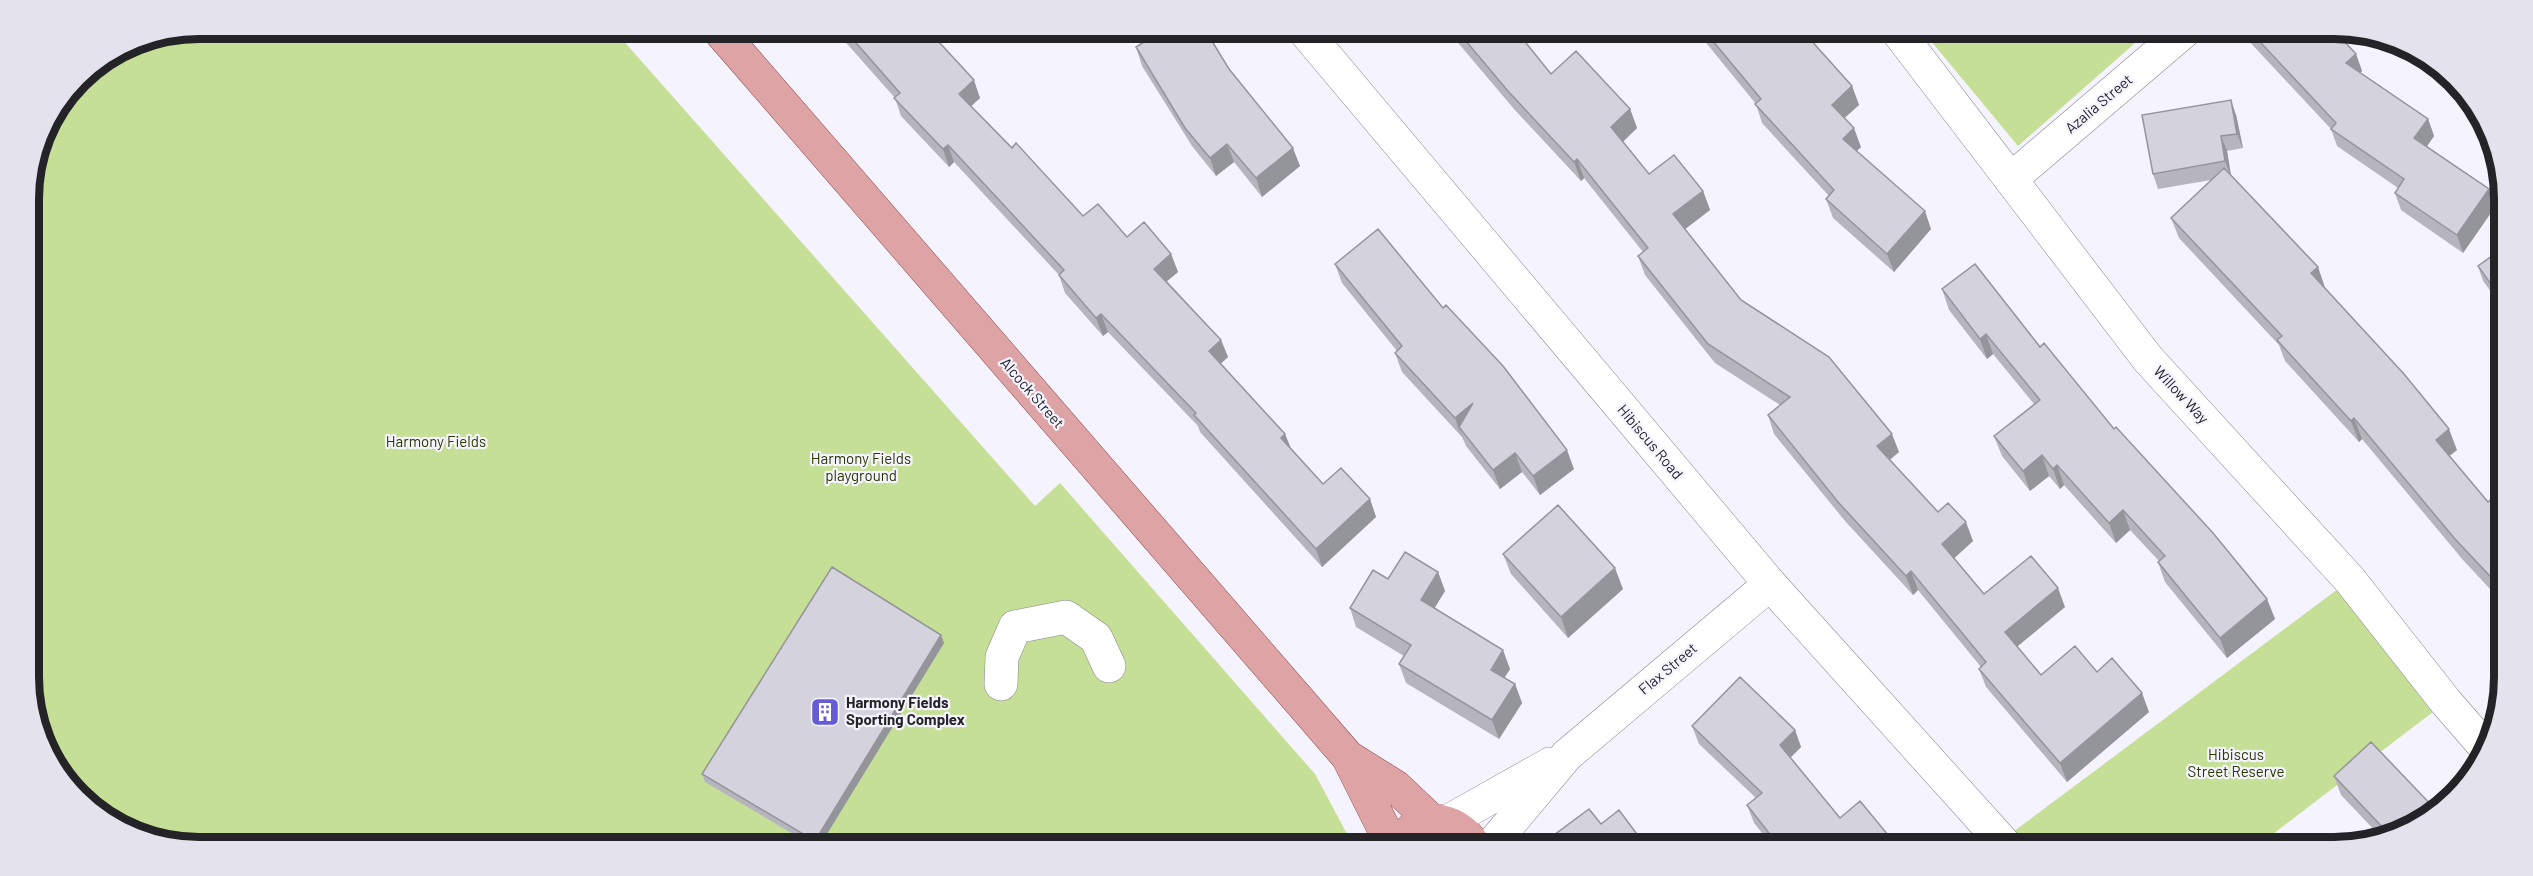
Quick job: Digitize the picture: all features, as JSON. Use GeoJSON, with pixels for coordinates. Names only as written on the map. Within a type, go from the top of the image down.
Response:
{"type":"FeatureCollection","features":[{"type":"Feature","properties":{"kind":"main road","name":"Alcock Street"},"geometry":{"type":"LineString","coordinates":[[727,39],[1348,756],[1388,837]]}},
{"type":"Feature","properties":{"kind":"main road","name":"Alcock Street"},"geometry":{"type":"LineString","coordinates":[[1348,756],[1396,788],[1439,821],[1461,829],[1467,837]]}},
{"type":"Feature","properties":{"kind":"main road"},"geometry":{"type":"LineString","coordinates":[[1403,837],[1415,826],[1439,821]]}},
{"type":"Feature","properties":{"kind":"street","name":"Hibiscus Road"},"geometry":{"type":"LineString","coordinates":[[1311,39],[1770,584],[1998,837]]}},
{"type":"Feature","properties":{"kind":"street","name":"Willow Way"},"geometry":{"type":"LineString","coordinates":[[1904,39],[2148,359],[2350,580],[2446,702],[2480,742]]}},
{"type":"Feature","properties":{"kind":"street","name":"Azalia Street"},"geometry":{"type":"LineString","coordinates":[[2011,178],[2175,39]]}},
{"type":"Feature","properties":{"kind":"street","name":"Flax Street"},"geometry":{"type":"LineString","coordinates":[[1498,837],[1567,755],[1770,584]]}},
{"type":"Feature","properties":{"kind":"street"},"geometry":{"type":"LineString","coordinates":[[1000,684],[1002,657],[1015,627],[1066,617],[1096,638],[1109,666]]}},
{"type":"Feature","properties":{"kind":"street","name":"Flax Street"},"geometry":{"type":"LineString","coordinates":[[1439,821],[1567,755]]}},
{"type":"Feature","properties":{"kind":"green space","name":"Harmony Fields"},"geometry":{"type":"Polygon","coordinates":[[[188,39],[622,39],[1035,506],[1060,483],[1315,774],[1349,837],[199,837],[157,832],[119,816],[101,804],[72,775],[55,748],[47,729],[40,698],[39,188],[44,157],[55,128],[72,101],[93,79],[128,55],[167,42],[188,39]]]}},
{"type":"Feature","properties":{"kind":"green space"},"geometry":{"type":"Polygon","coordinates":[[[1929,39],[2140,39],[2018,146],[1929,39]]]}},
{"type":"Feature","properties":{"kind":"green space","name":"Hibiscus Street Reserve"},"geometry":{"type":"Polygon","coordinates":[[[2350,580],[2446,702],[2269,837],[2006,837],[2350,580]]]}},
{"type":"Feature","properties":{"kind":"building"},"geometry":{"type":"Polygon","coordinates":[[[853,39],[936,39],[974,80],[959,94],[1012,148],[1016,143],[1083,216],[1098,204],[1127,237],[1144,222],[1171,254],[1154,269],[1221,340],[1209,351],[1285,434],[1281,438],[1323,484],[1341,468],[1370,499],[1316,549],[1194,415],[1196,413],[1101,314],[1096,318],[1059,275],[1064,270],[948,145],[943,149],[894,98],[900,93],[853,39]]]}},
{"type":"Feature","properties":{"kind":"building"},"geometry":{"type":"Polygon","coordinates":[[[1149,39],[1211,39],[1229,69],[1293,148],[1256,178],[1227,144],[1210,158],[1185,128],[1136,47],[1149,39]]]}},
{"type":"Feature","properties":{"kind":"building"},"geometry":{"type":"Polygon","coordinates":[[[1464,39],[1523,39],[1551,74],[1576,51],[1630,109],[1611,127],[1649,174],[1674,155],[1703,191],[1673,214],[1741,300],[1829,357],[1892,434],[1877,446],[1938,512],[1948,503],[1966,522],[1942,544],[1984,594],[2031,556],[2058,588],[2005,632],[2041,675],[2075,646],[2097,672],[2112,658],[2142,693],[2060,763],[1979,669],[1986,662],[1911,571],[1906,576],[1838,502],[1768,415],[1790,397],[1708,344],[1638,256],[1648,248],[1577,159],[1574,162],[1507,90],[1464,39]]]}},
{"type":"Feature","properties":{"kind":"building"},"geometry":{"type":"Polygon","coordinates":[[[1711,39],[1810,39],[1852,86],[1832,105],[1854,128],[1843,139],[1925,211],[1887,254],[1826,199],[1834,190],[1755,104],[1761,99],[1711,39]]]}},
{"type":"Feature","properties":{"kind":"building"},"geometry":{"type":"Polygon","coordinates":[[[2257,39],[2343,39],[2356,54],[2346,63],[2428,119],[2414,138],[2489,189],[2457,235],[2395,193],[2404,179],[2331,129],[2336,123],[2257,39]]]}},
{"type":"Feature","properties":{"kind":"building"},"geometry":{"type":"Polygon","coordinates":[[[2231,100],[2237,134],[2221,136],[2225,161],[2153,174],[2142,115],[2231,100]]]}},
{"type":"Feature","properties":{"kind":"building"},"geometry":{"type":"Polygon","coordinates":[[[2224,168],[2318,267],[2311,273],[2404,374],[2449,429],[2436,440],[2488,502],[2494,497],[2494,580],[2455,539],[2354,418],[2351,421],[2277,340],[2282,336],[2171,218],[2224,168]]]}},
{"type":"Feature","properties":{"kind":"building"},"geometry":{"type":"Polygon","coordinates":[[[1378,229],[1443,308],[1446,305],[1503,366],[1567,450],[1533,476],[1515,453],[1493,470],[1459,427],[1473,403],[1455,418],[1395,353],[1402,346],[1335,264],[1378,229]]]}},
{"type":"Feature","properties":{"kind":"building"},"geometry":{"type":"Polygon","coordinates":[[[2494,254],[2494,288],[2478,266],[2494,254]]]}},
{"type":"Feature","properties":{"kind":"building"},"geometry":{"type":"Polygon","coordinates":[[[1975,264],[2040,347],[2044,343],[2114,429],[2116,427],[2213,533],[2267,599],[2220,638],[2158,562],[2165,556],[2123,510],[2109,523],[2057,465],[2053,469],[2042,455],[2023,471],[1994,436],[2040,400],[1986,334],[1980,339],[1942,289],[1975,264]]]}},
{"type":"Feature","properties":{"kind":"building"},"geometry":{"type":"Polygon","coordinates":[[[1558,505],[1615,568],[1561,617],[1503,554],[1558,505]]]}},
{"type":"Feature","properties":{"kind":"building"},"geometry":{"type":"Polygon","coordinates":[[[1405,552],[1438,572],[1421,600],[1503,650],[1491,670],[1515,684],[1492,720],[1399,664],[1411,645],[1350,608],[1373,570],[1388,579],[1405,552]]]}},
{"type":"Feature","properties":{"kind":"building","name":"Harmony Fields Sporting Complex"},"geometry":{"type":"Polygon","coordinates":[[[832,567],[941,635],[817,837],[808,837],[702,774],[832,567]]]}},
{"type":"Feature","properties":{"kind":"building"},"geometry":{"type":"Polygon","coordinates":[[[1740,677],[1795,730],[1780,745],[1840,818],[1860,801],[1890,837],[1772,837],[1747,805],[1762,793],[1692,726],[1740,677]]]}},
{"type":"Feature","properties":{"kind":"building"},"geometry":{"type":"Polygon","coordinates":[[[2371,742],[2431,805],[2405,821],[2385,829],[2334,776],[2371,742]]]}},
{"type":"Feature","properties":{"kind":"building"},"geometry":{"type":"Polygon","coordinates":[[[1589,809],[1601,824],[1619,810],[1639,837],[1551,837],[1589,809]]]}},
{"type":"Feature","properties":{"kind":"place","name":"Harmony Fields Sporting Complex"},"geometry":{"type":"Point","coordinates":[825,712]}},
{"type":"Feature","properties":{"kind":"park label","name":"Harmony Fields playground"},"geometry":{"type":"Point","coordinates":[861,468]}}]}
